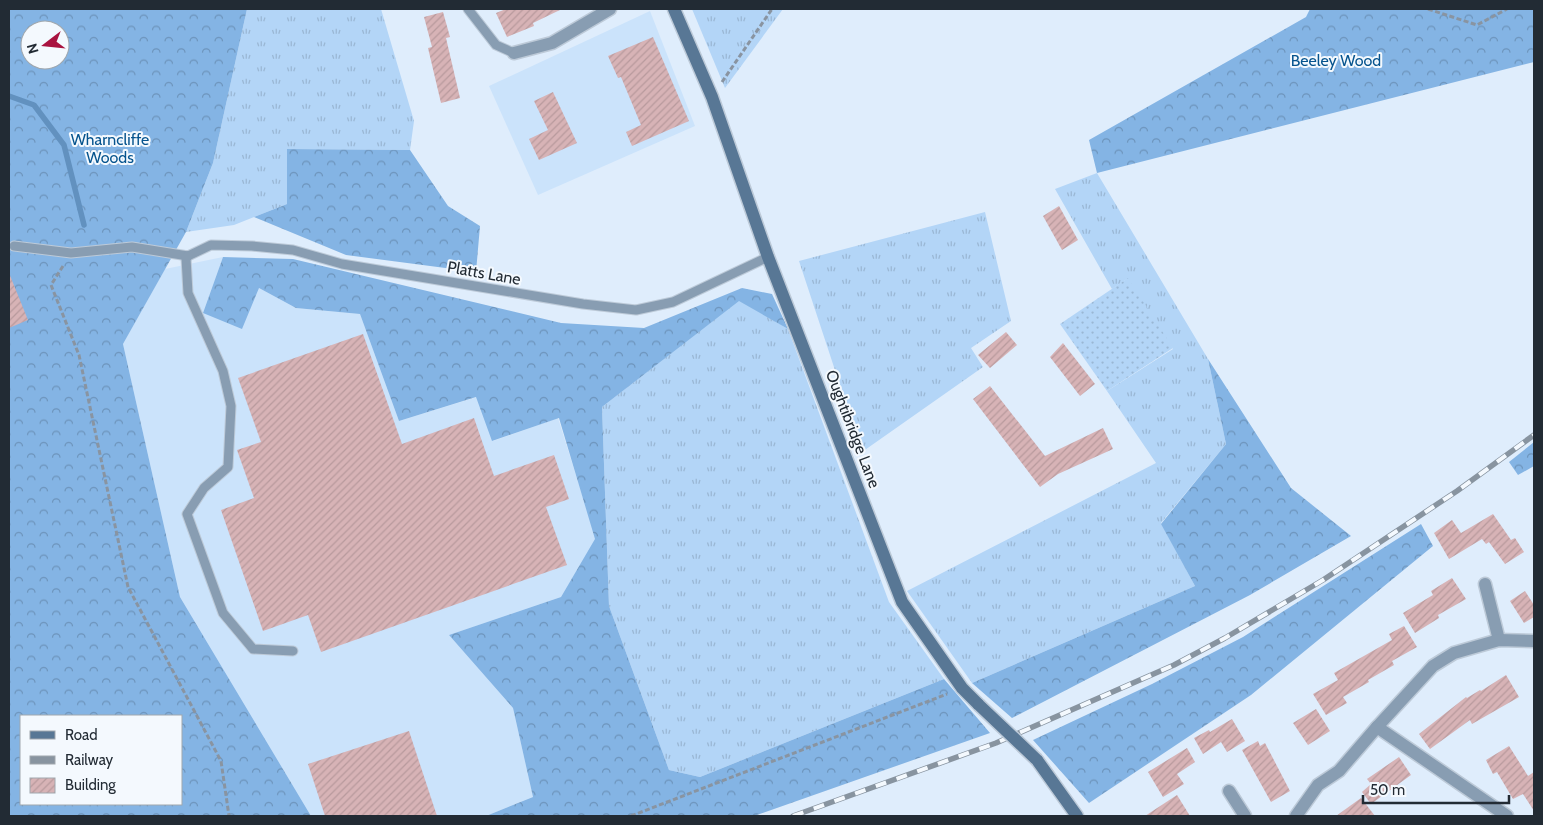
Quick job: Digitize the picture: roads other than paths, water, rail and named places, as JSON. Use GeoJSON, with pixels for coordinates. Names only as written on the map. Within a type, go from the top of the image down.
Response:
{"type":"FeatureCollection","features":[{"type":"Feature","properties":{"kind":"street"},"geometry":{"type":"LineString","coordinates":[[514,53],[552,43],[610,9]]}},
{"type":"Feature","properties":{"kind":"street","name":"Oughtibridge Lane"},"geometry":{"type":"LineString","coordinates":[[674,9],[712,97],[768,257],[902,602],[962,688],[1037,760],[1076,816]]}},
{"type":"Feature","properties":{"kind":"street"},"geometry":{"type":"LineString","coordinates":[[1485,584],[1499,640]]}},
{"type":"Feature","properties":{"kind":"street"},"geometry":{"type":"LineString","coordinates":[[1296,816],[1318,785],[1339,771],[1433,666],[1454,653],[1499,640],[1534,640]]}},
{"type":"Feature","properties":{"kind":"street"},"geometry":{"type":"LineString","coordinates":[[1377,727],[1507,816]]}},
{"type":"Feature","properties":{"kind":"street"},"geometry":{"type":"LineString","coordinates":[[1229,791],[1245,816]]}},
{"type":"Feature","properties":{"kind":"lane"},"geometry":{"type":"LineString","coordinates":[[468,9],[496,45],[514,53]]}},
{"type":"Feature","properties":{"kind":"lane","name":"Platts Lane"},"geometry":{"type":"LineString","coordinates":[[188,256],[211,245],[252,246],[285,250],[342,264],[583,304],[636,310],[673,302],[768,257]]}},
{"type":"Feature","properties":{"kind":"lane"},"geometry":{"type":"LineString","coordinates":[[14,246],[71,252],[132,247],[188,256],[186,258],[188,294],[223,371],[232,406],[228,467],[204,488],[187,514],[224,612],[254,649],[292,650]]}},
{"type":"Feature","properties":{"kind":"waterway"},"geometry":{"type":"LineString","coordinates":[[9,96],[34,105],[64,145],[84,225]]}},
{"type":"Feature","properties":{"kind":"railway"},"geometry":{"type":"LineString","coordinates":[[793,816],[996,743],[1174,665],[1225,638],[1323,580],[1457,491],[1534,435]]}},
{"type":"Feature","properties":{"kind":"park label","name":"Beeley Wood"},"geometry":{"type":"Point","coordinates":[1336,60]}},
{"type":"Feature","properties":{"kind":"park label","name":"Wharncliffe Woods"},"geometry":{"type":"Point","coordinates":[110,148]}}]}
